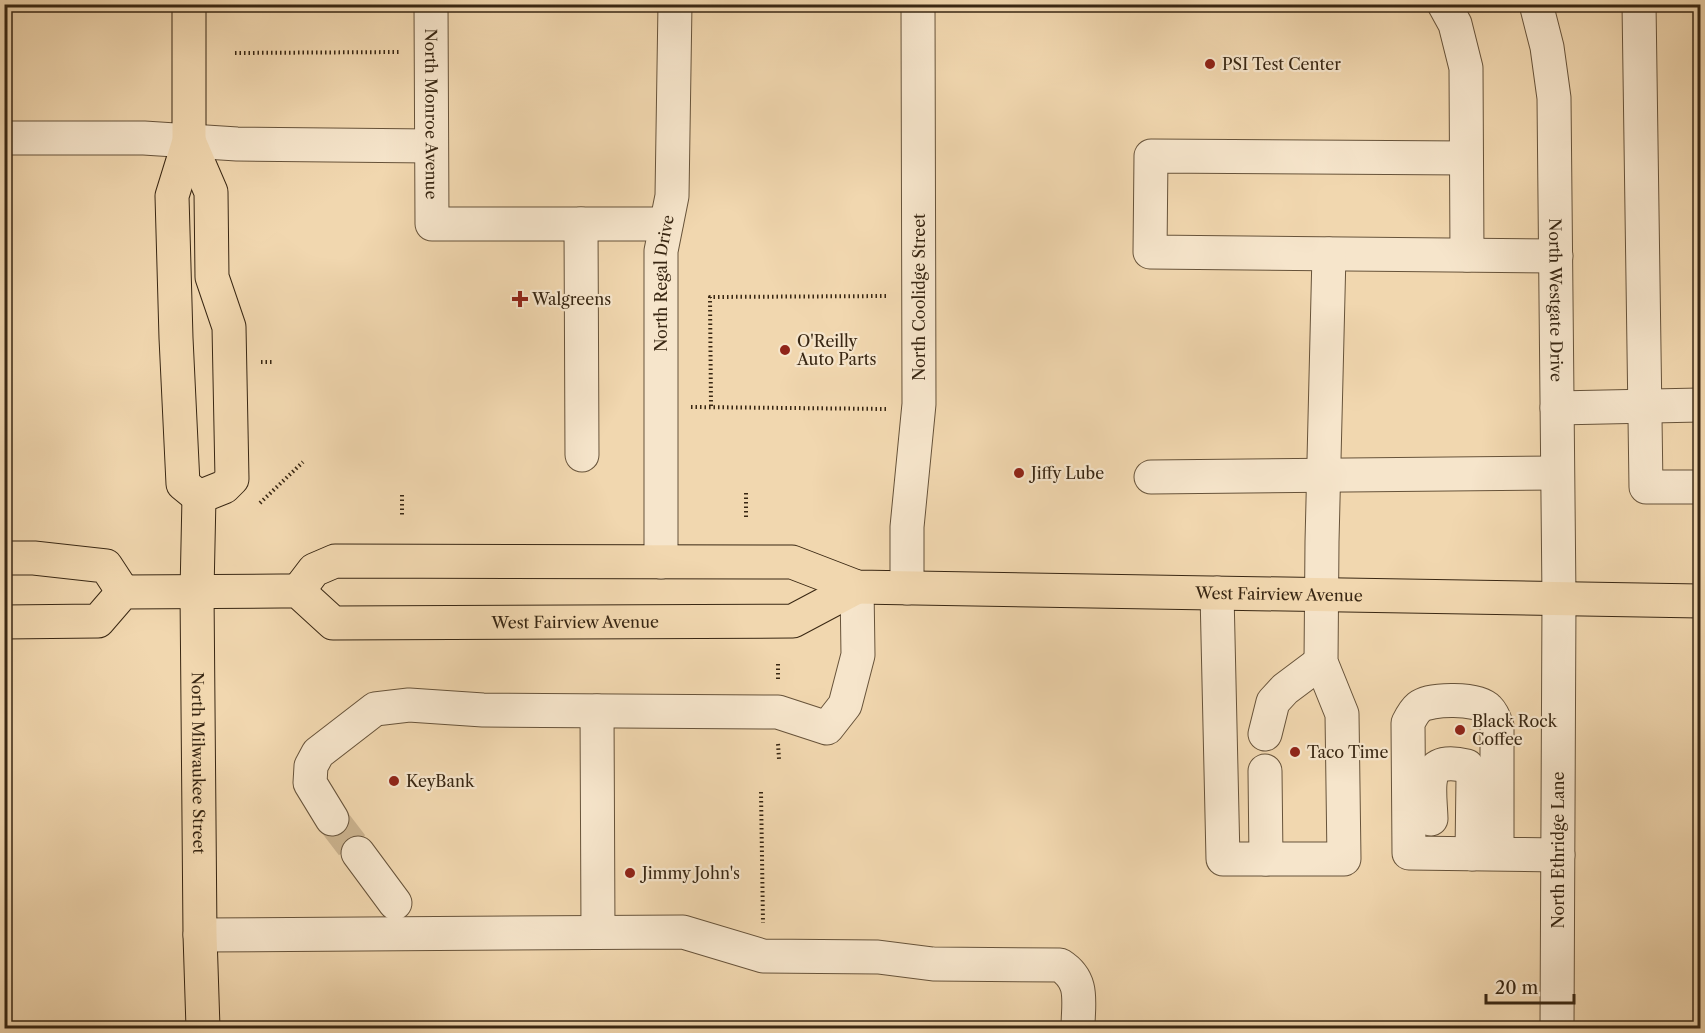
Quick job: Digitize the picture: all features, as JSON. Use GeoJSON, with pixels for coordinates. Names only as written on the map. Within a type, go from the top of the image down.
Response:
{"type":"FeatureCollection","features":[{"type":"Feature","properties":{"kind":"main road"},"geometry":{"type":"LineString","coordinates":[[189,4],[189,141],[172,196],[183,484],[199,497],[224,487],[232,479],[229,327],[212,277],[211,192],[189,141]]}},
{"type":"Feature","properties":{"kind":"main road","name":"North Milwaukee Street"},"geometry":{"type":"LineString","coordinates":[[199,497],[197,592],[203,1029]]}},
{"type":"Feature","properties":{"kind":"main road"},"geometry":{"type":"LineString","coordinates":[[4,558],[34,558],[106,566],[123,592]]}},
{"type":"Feature","properties":{"kind":"main road","name":"West Fairview Avenue"},"geometry":{"type":"LineString","coordinates":[[857,587],[793,621],[333,623],[298,591],[314,570],[335,561],[792,562],[857,587],[1701,601]]}},
{"type":"Feature","properties":{"kind":"main road"},"geometry":{"type":"LineString","coordinates":[[4,622],[98,621],[123,592],[298,591]]}},
{"type":"Feature","properties":{"kind":"street","name":"North Monroe Avenue"},"geometry":{"type":"LineString","coordinates":[[431,4],[432,224],[580,224]]}},
{"type":"Feature","properties":{"kind":"street","name":"North Regal Drive"},"geometry":{"type":"LineString","coordinates":[[661,562],[661,251],[672,196],[675,4]]}},
{"type":"Feature","properties":{"kind":"street","name":"North Coolidge Street"},"geometry":{"type":"LineString","coordinates":[[907,588],[907,527],[919,404],[918,4]]}},
{"type":"Feature","properties":{"kind":"street"},"geometry":{"type":"LineString","coordinates":[[1444,4],[1455,24],[1466,68],[1467,255]]}},
{"type":"Feature","properties":{"kind":"street","name":"North Westgate Drive"},"geometry":{"type":"LineString","coordinates":[[1536,4],[1547,47],[1554,98],[1559,598]]}},
{"type":"Feature","properties":{"kind":"street"},"geometry":{"type":"LineString","coordinates":[[1640,4],[1646,487],[1701,487]]}},
{"type":"Feature","properties":{"kind":"street"},"geometry":{"type":"LineString","coordinates":[[4,138],[144,138],[237,144],[431,146]]}},
{"type":"Feature","properties":{"kind":"street"},"geometry":{"type":"LineString","coordinates":[[1466,158],[1151,156],[1150,252],[1556,256]]}},
{"type":"Feature","properties":{"kind":"street"},"geometry":{"type":"LineString","coordinates":[[582,455],[580,224],[666,224]]}},
{"type":"Feature","properties":{"kind":"street"},"geometry":{"type":"LineString","coordinates":[[1217,593],[1223,859],[1344,859],[1342,714],[1321,662],[1329,254]]}},
{"type":"Feature","properties":{"kind":"street"},"geometry":{"type":"LineString","coordinates":[[1557,408],[1701,405]]}},
{"type":"Feature","properties":{"kind":"street"},"geometry":{"type":"LineString","coordinates":[[1151,477],[1557,472]]}},
{"type":"Feature","properties":{"kind":"street"},"geometry":{"type":"LineString","coordinates":[[332,819],[310,783],[311,766],[318,753],[375,709],[409,705],[483,710],[778,712],[827,728],[845,705],[858,655],[857,587]]}},
{"type":"Feature","properties":{"kind":"street","name":"North Ethridge Lane"},"geometry":{"type":"LineString","coordinates":[[1557,1029],[1559,598]]}},
{"type":"Feature","properties":{"kind":"street"},"geometry":{"type":"LineString","coordinates":[[1265,734],[1273,702],[1285,689],[1321,662]]}},
{"type":"Feature","properties":{"kind":"street"},"geometry":{"type":"LineString","coordinates":[[1420,853],[1408,723],[1419,707],[1429,702],[1474,701],[1488,708],[1497,726],[1485,854]]}},
{"type":"Feature","properties":{"kind":"street"},"geometry":{"type":"LineString","coordinates":[[597,711],[598,932]]}},
{"type":"Feature","properties":{"kind":"street"},"geometry":{"type":"LineString","coordinates":[[1420,853],[1430,776],[1434,769],[1446,763],[1467,766],[1472,772],[1485,854]]}},
{"type":"Feature","properties":{"kind":"street"},"geometry":{"type":"LineString","coordinates":[[1265,771],[1266,859]]}},
{"type":"Feature","properties":{"kind":"street"},"geometry":{"type":"LineString","coordinates":[[358,853],[395,903]]}},
{"type":"Feature","properties":{"kind":"street"},"geometry":{"type":"LineString","coordinates":[[1420,853],[1558,855]]}},
{"type":"Feature","properties":{"kind":"street"},"geometry":{"type":"LineString","coordinates":[[200,935],[683,932],[763,956],[878,957],[933,964],[1060,965],[1072,972],[1078,986],[1078,1029]]}},
{"type":"Feature","properties":{"kind":"path"},"geometry":{"type":"LineString","coordinates":[[235,53],[401,52]]}},
{"type":"Feature","properties":{"kind":"path"},"geometry":{"type":"LineString","coordinates":[[711,406],[710,297],[890,296]]}},
{"type":"Feature","properties":{"kind":"path"},"geometry":{"type":"LineString","coordinates":[[690,407],[888,409]]}},
{"type":"Feature","properties":{"kind":"path"},"geometry":{"type":"LineString","coordinates":[[744,407],[744,414]]}},
{"type":"Feature","properties":{"kind":"path"},"geometry":{"type":"LineString","coordinates":[[260,503],[303,462]]}},
{"type":"Feature","properties":{"kind":"path"},"geometry":{"type":"LineString","coordinates":[[746,493],[746,519]]}},
{"type":"Feature","properties":{"kind":"path"},"geometry":{"type":"LineString","coordinates":[[402,495],[402,518]]}},
{"type":"Feature","properties":{"kind":"path"},"geometry":{"type":"LineString","coordinates":[[761,792],[763,923]]}},
{"type":"Feature","properties":{"kind":"tunnel"},"geometry":{"type":"LineString","coordinates":[[332,819],[358,853]]}},
{"type":"Feature","properties":{"kind":"place","name":"PSI Test Center"},"geometry":{"type":"Point","coordinates":[1210,64]}},
{"type":"Feature","properties":{"kind":"place","name":"Walgreens"},"geometry":{"type":"Point","coordinates":[520,299]}},
{"type":"Feature","properties":{"kind":"place","name":"O'Reilly Auto Parts"},"geometry":{"type":"Point","coordinates":[785,350]}},
{"type":"Feature","properties":{"kind":"place","name":"Jiffy Lube"},"geometry":{"type":"Point","coordinates":[1019,473]}},
{"type":"Feature","properties":{"kind":"place","name":"Black Rock Coffee"},"geometry":{"type":"Point","coordinates":[1460,730]}},
{"type":"Feature","properties":{"kind":"place","name":"Taco Time"},"geometry":{"type":"Point","coordinates":[1295,752]}},
{"type":"Feature","properties":{"kind":"place","name":"KeyBank"},"geometry":{"type":"Point","coordinates":[394,781]}},
{"type":"Feature","properties":{"kind":"place","name":"Jimmy John's"},"geometry":{"type":"Point","coordinates":[630,873]}}]}
